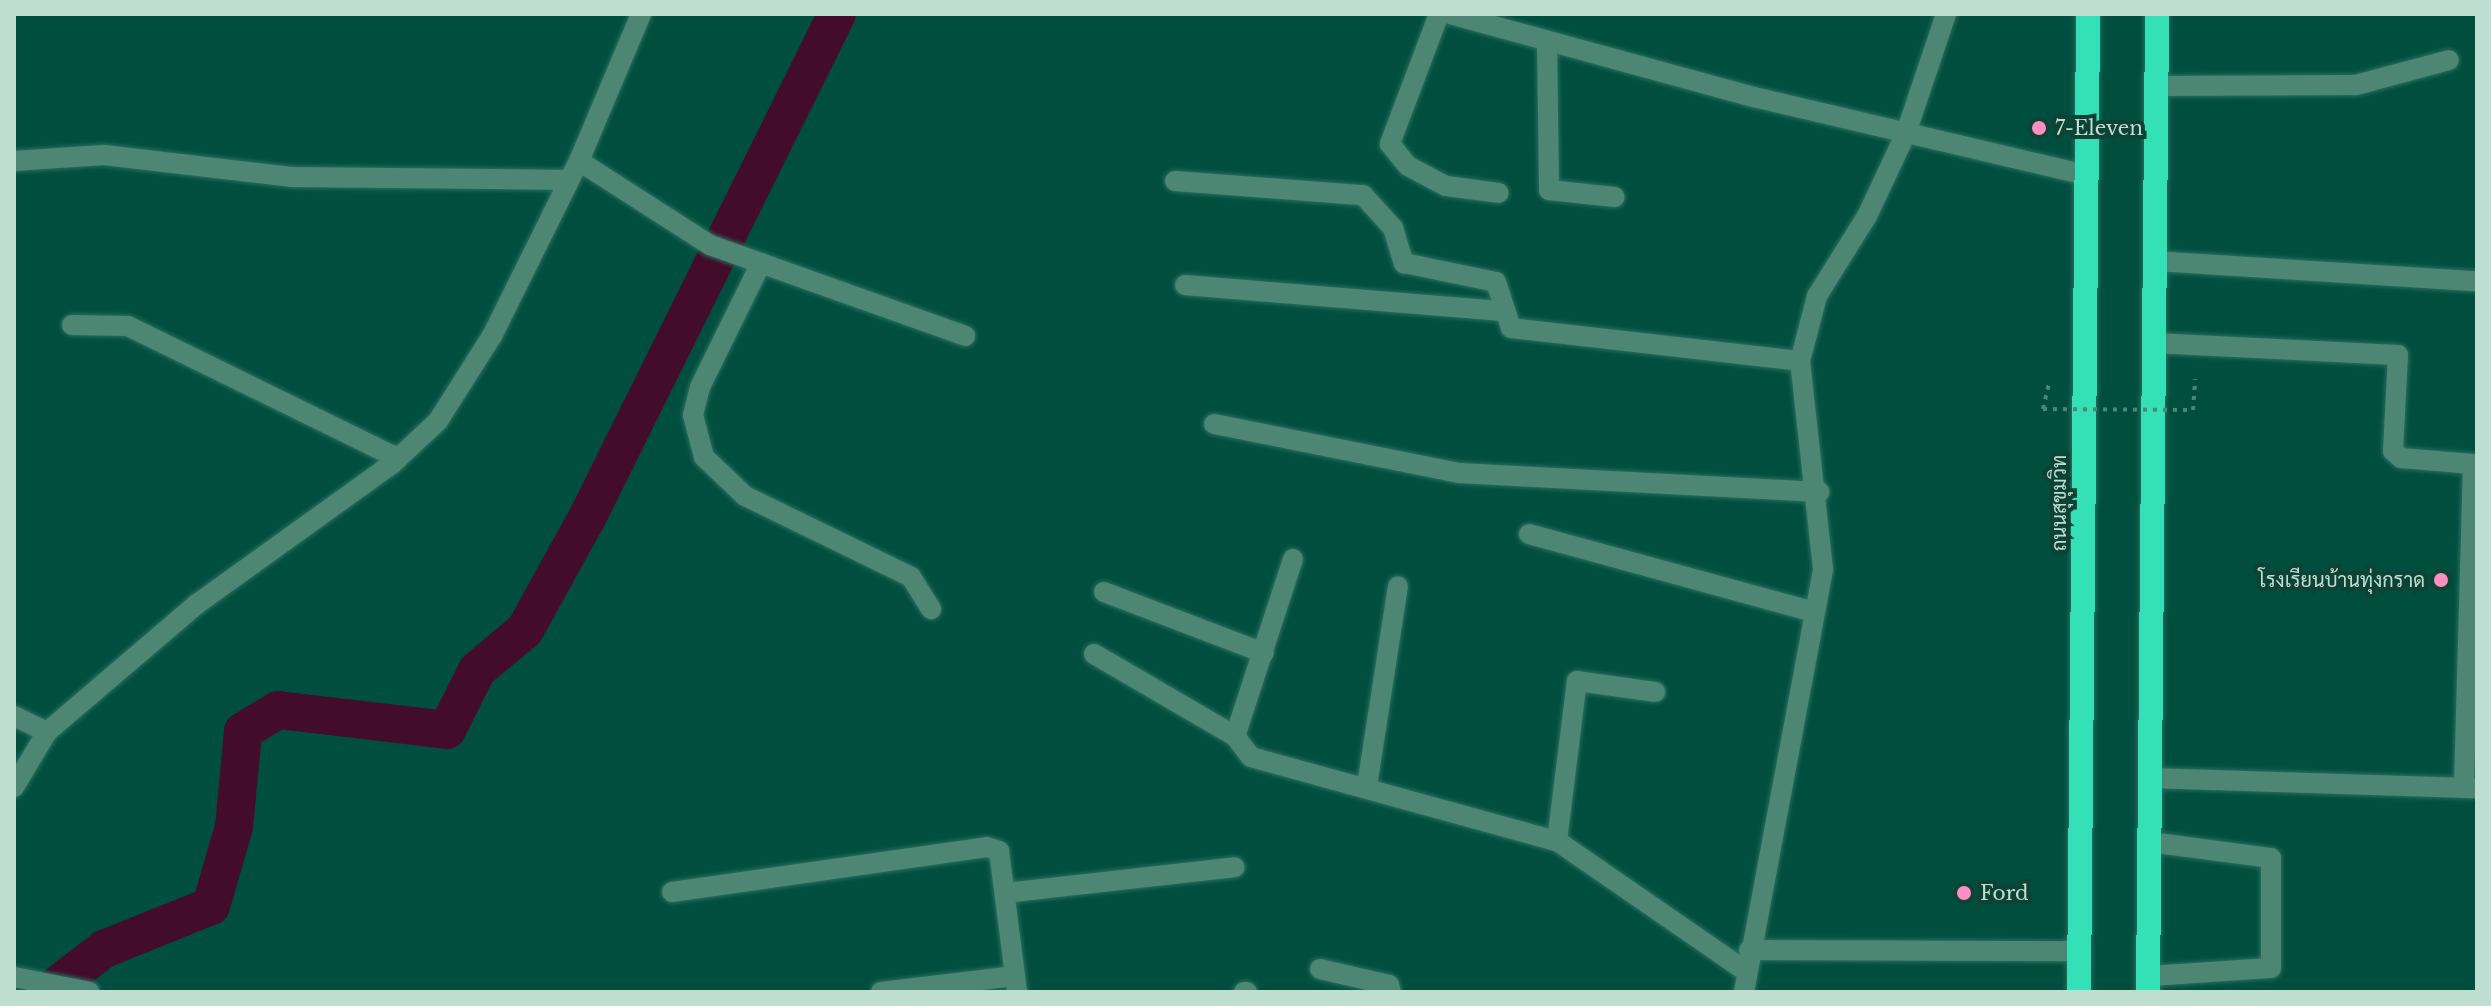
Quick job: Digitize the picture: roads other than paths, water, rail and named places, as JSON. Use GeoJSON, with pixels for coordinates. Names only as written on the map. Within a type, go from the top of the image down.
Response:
{"type":"FeatureCollection","features":[{"type":"Feature","properties":{"kind":"highway","name":"ถนนสุขุมวิท"},"geometry":{"type":"LineString","coordinates":[[2079,992],[2088,14]]}},
{"type":"Feature","properties":{"kind":"highway"},"geometry":{"type":"LineString","coordinates":[[2148,984],[2157,14]]}},
{"type":"Feature","properties":{"kind":"street"},"geometry":{"type":"LineString","coordinates":[[14,787],[47,732],[197,604],[398,458],[438,421],[492,336],[579,161],[641,14]]}},
{"type":"Feature","properties":{"kind":"street"},"geometry":{"type":"LineString","coordinates":[[1439,14],[1390,144],[1408,166],[1446,186],[1499,193]]}},
{"type":"Feature","properties":{"kind":"street"},"geometry":{"type":"LineString","coordinates":[[1450,14],[1906,133],[2086,175]]}},
{"type":"Feature","properties":{"kind":"street"},"geometry":{"type":"LineString","coordinates":[[1744,992],[1747,960],[1815,612],[1825,539],[1800,361],[1817,296],[1867,216],[1906,133],[1946,14]]}},
{"type":"Feature","properties":{"kind":"street"},"geometry":{"type":"LineString","coordinates":[[1547,41],[1549,190],[1615,197]]}},
{"type":"Feature","properties":{"kind":"street"},"geometry":{"type":"LineString","coordinates":[[2156,86],[2356,85],[2449,60]]}},
{"type":"Feature","properties":{"kind":"street"},"geometry":{"type":"LineString","coordinates":[[14,161],[104,155],[291,177],[569,180]]}},
{"type":"Feature","properties":{"kind":"street"},"geometry":{"type":"LineString","coordinates":[[579,161],[710,245],[965,336]]}},
{"type":"Feature","properties":{"kind":"street"},"geometry":{"type":"LineString","coordinates":[[1175,181],[1363,195],[1393,228],[1404,263],[1496,282],[1502,311],[1511,328],[1800,361]]}},
{"type":"Feature","properties":{"kind":"street"},"geometry":{"type":"LineString","coordinates":[[2155,261],[2477,281]]}},
{"type":"Feature","properties":{"kind":"street"},"geometry":{"type":"LineString","coordinates":[[761,263],[700,387],[693,415],[704,457],[745,496],[911,577],[931,609]]}},
{"type":"Feature","properties":{"kind":"street"},"geometry":{"type":"LineString","coordinates":[[1185,285],[1502,311]]}},
{"type":"Feature","properties":{"kind":"street"},"geometry":{"type":"LineString","coordinates":[[72,325],[128,326],[398,458]]}},
{"type":"Feature","properties":{"kind":"street"},"geometry":{"type":"LineString","coordinates":[[2151,778],[2470,788],[2465,705],[2473,464],[2401,458],[2393,451],[2398,355],[2154,343]]}},
{"type":"Feature","properties":{"kind":"street"},"geometry":{"type":"LineString","coordinates":[[1214,424],[1459,473],[1819,492]]}},
{"type":"Feature","properties":{"kind":"street"},"geometry":{"type":"LineString","coordinates":[[1529,534],[1815,612]]}},
{"type":"Feature","properties":{"kind":"street"},"geometry":{"type":"LineString","coordinates":[[1235,736],[1293,559]]}},
{"type":"Feature","properties":{"kind":"street"},"geometry":{"type":"LineString","coordinates":[[1367,786],[1398,586]]}},
{"type":"Feature","properties":{"kind":"street"},"geometry":{"type":"LineString","coordinates":[[1104,592],[1264,653]]}},
{"type":"Feature","properties":{"kind":"street"},"geometry":{"type":"LineString","coordinates":[[1094,654],[1235,736],[1251,757],[1367,786],[1557,841],[1747,960],[2080,951]]}},
{"type":"Feature","properties":{"kind":"street"},"geometry":{"type":"LineString","coordinates":[[1557,841],[1577,681],[1655,692]]}},
{"type":"Feature","properties":{"kind":"street"},"geometry":{"type":"LineString","coordinates":[[14,716],[47,732]]}},
{"type":"Feature","properties":{"kind":"street"},"geometry":{"type":"LineString","coordinates":[[2148,984],[2271,968],[2271,858],[2150,842]]}},
{"type":"Feature","properties":{"kind":"street"},"geometry":{"type":"LineString","coordinates":[[672,892],[966,847],[999,851],[1016,984],[881,992]]}},
{"type":"Feature","properties":{"kind":"street"},"geometry":{"type":"LineString","coordinates":[[1005,893],[1235,867]]}},
{"type":"Feature","properties":{"kind":"street"},"geometry":{"type":"LineString","coordinates":[[1320,969],[1389,985],[1391,992]]}},
{"type":"Feature","properties":{"kind":"street"},"geometry":{"type":"LineString","coordinates":[[14,977],[86,989]]}},
{"type":"Feature","properties":{"kind":"waterway"},"geometry":{"type":"LineString","coordinates":[[48,992],[104,949],[211,906],[234,827],[243,731],[278,710],[447,730],[477,670],[525,630],[588,516],[837,14]]}},
{"type":"Feature","properties":{"kind":"place","name":"7-Eleven"},"geometry":{"type":"Point","coordinates":[2039,128]}},
{"type":"Feature","properties":{"kind":"place","name":"โรงเรียนบ้านทุ่งกราด"},"geometry":{"type":"Point","coordinates":[2441,580]}},
{"type":"Feature","properties":{"kind":"place","name":"Ford"},"geometry":{"type":"Point","coordinates":[1964,893]}}]}
